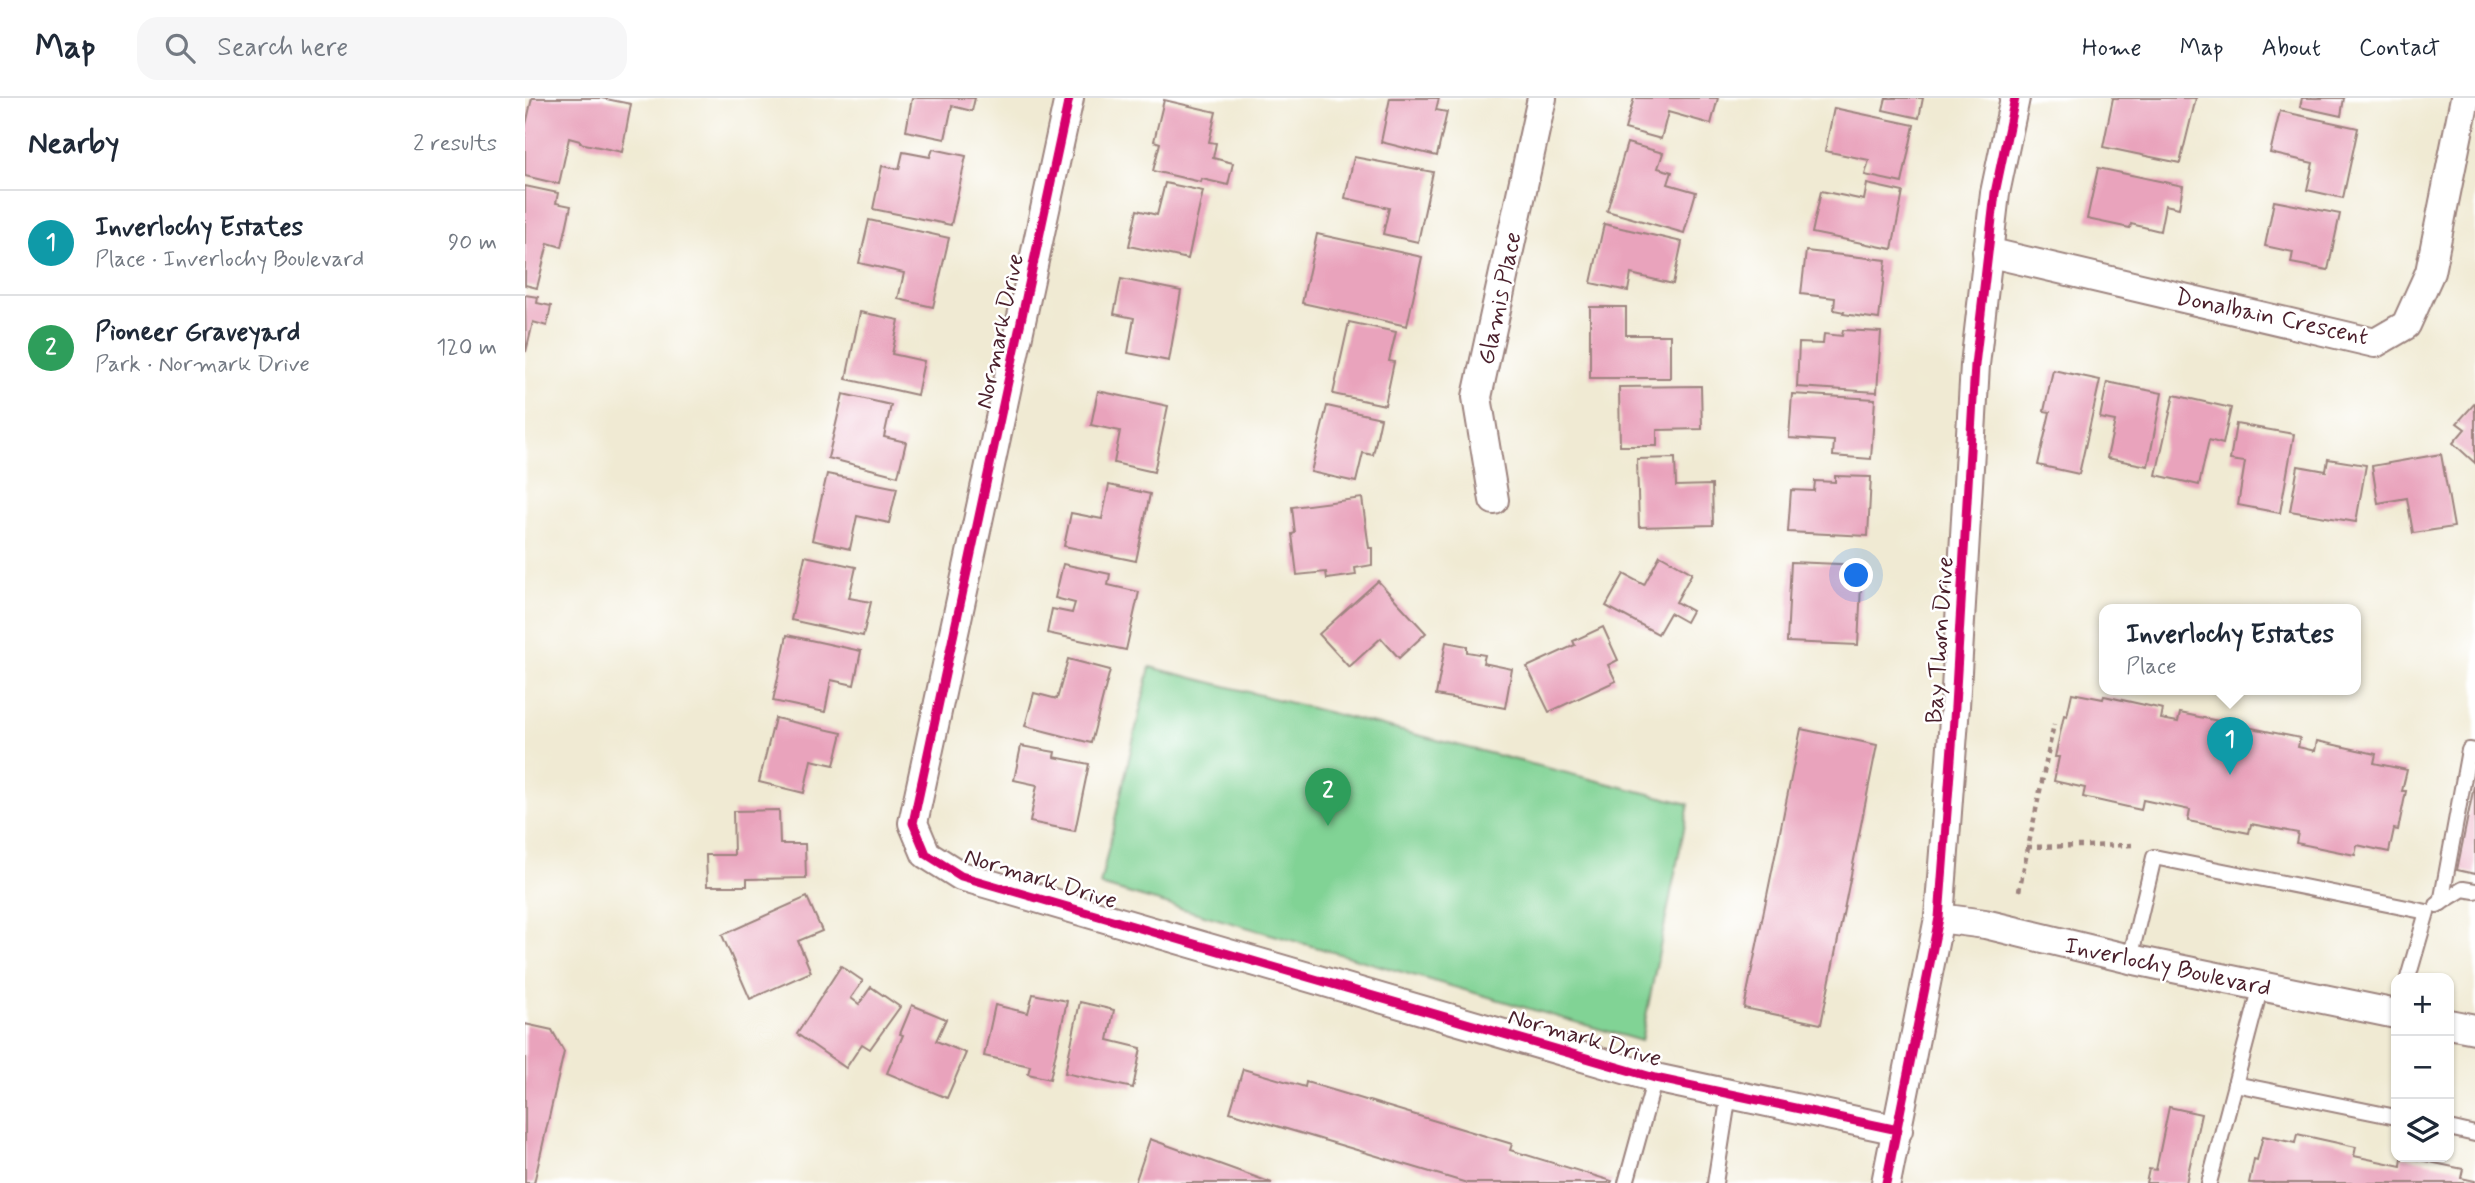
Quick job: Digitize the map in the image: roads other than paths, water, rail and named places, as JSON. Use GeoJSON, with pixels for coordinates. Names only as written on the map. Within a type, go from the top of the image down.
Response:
{"type":"FeatureCollection","features":[{"type":"Feature","properties":{"kind":"street","name":"Normark Drive"},"geometry":{"type":"LineString","coordinates":[[1069,98],[913,823],[926,854],[961,876],[1655,1078],[1898,1130]]}},
{"type":"Feature","properties":{"kind":"street","name":"Glamis Place"},"geometry":{"type":"LineString","coordinates":[[1494,500],[1478,397],[1542,98]]}},
{"type":"Feature","properties":{"kind":"street","name":"Bay Thorn Drive"},"geometry":{"type":"LineString","coordinates":[[1886,1183],[1939,918],[1955,706],[1975,365],[1995,193],[2015,98]]}},
{"type":"Feature","properties":{"kind":"street","name":"Donalbain Crescent"},"geometry":{"type":"LineString","coordinates":[[1987,252],[2375,343],[2406,325],[2430,272],[2465,98]]}},
{"type":"Feature","properties":{"kind":"street","name":"Inverlochy Boulevard"},"geometry":{"type":"LineString","coordinates":[[1939,918],[1985,924],[2130,959],[2391,1013]]}},
{"type":"Feature","properties":{"kind":"street"},"geometry":{"type":"LineString","coordinates":[[2454,1025],[2475,1029]]}},
{"type":"Feature","properties":{"kind":"lane"},"geometry":{"type":"LineString","coordinates":[[2441,903],[2469,750],[2475,751]]}},
{"type":"Feature","properties":{"kind":"lane"},"geometry":{"type":"LineString","coordinates":[[2130,959],[2154,857],[2427,912]]}},
{"type":"Feature","properties":{"kind":"lane"},"geometry":{"type":"LineString","coordinates":[[2409,973],[2427,912],[2463,889],[2475,891]]}},
{"type":"Feature","properties":{"kind":"lane"},"geometry":{"type":"LineString","coordinates":[[2209,1183],[2261,986]]}},
{"type":"Feature","properties":{"kind":"lane"},"geometry":{"type":"LineString","coordinates":[[1626,1183],[1655,1078]]}},
{"type":"Feature","properties":{"kind":"lane"},"geometry":{"type":"LineString","coordinates":[[2235,1084],[2391,1116]]}},
{"type":"Feature","properties":{"kind":"lane"},"geometry":{"type":"LineString","coordinates":[[1715,1183],[1729,1094]]}},
{"type":"Feature","properties":{"kind":"lane"},"geometry":{"type":"LineString","coordinates":[[2454,1129],[2475,1133]]}},
{"type":"Feature","properties":{"kind":"place","name":"Inverlochy Estates"},"geometry":{"type":"Point","coordinates":[2230,775]}},
{"type":"Feature","properties":{"kind":"place","name":"Pioneer Graveyard"},"geometry":{"type":"Point","coordinates":[1328,826]}}]}
